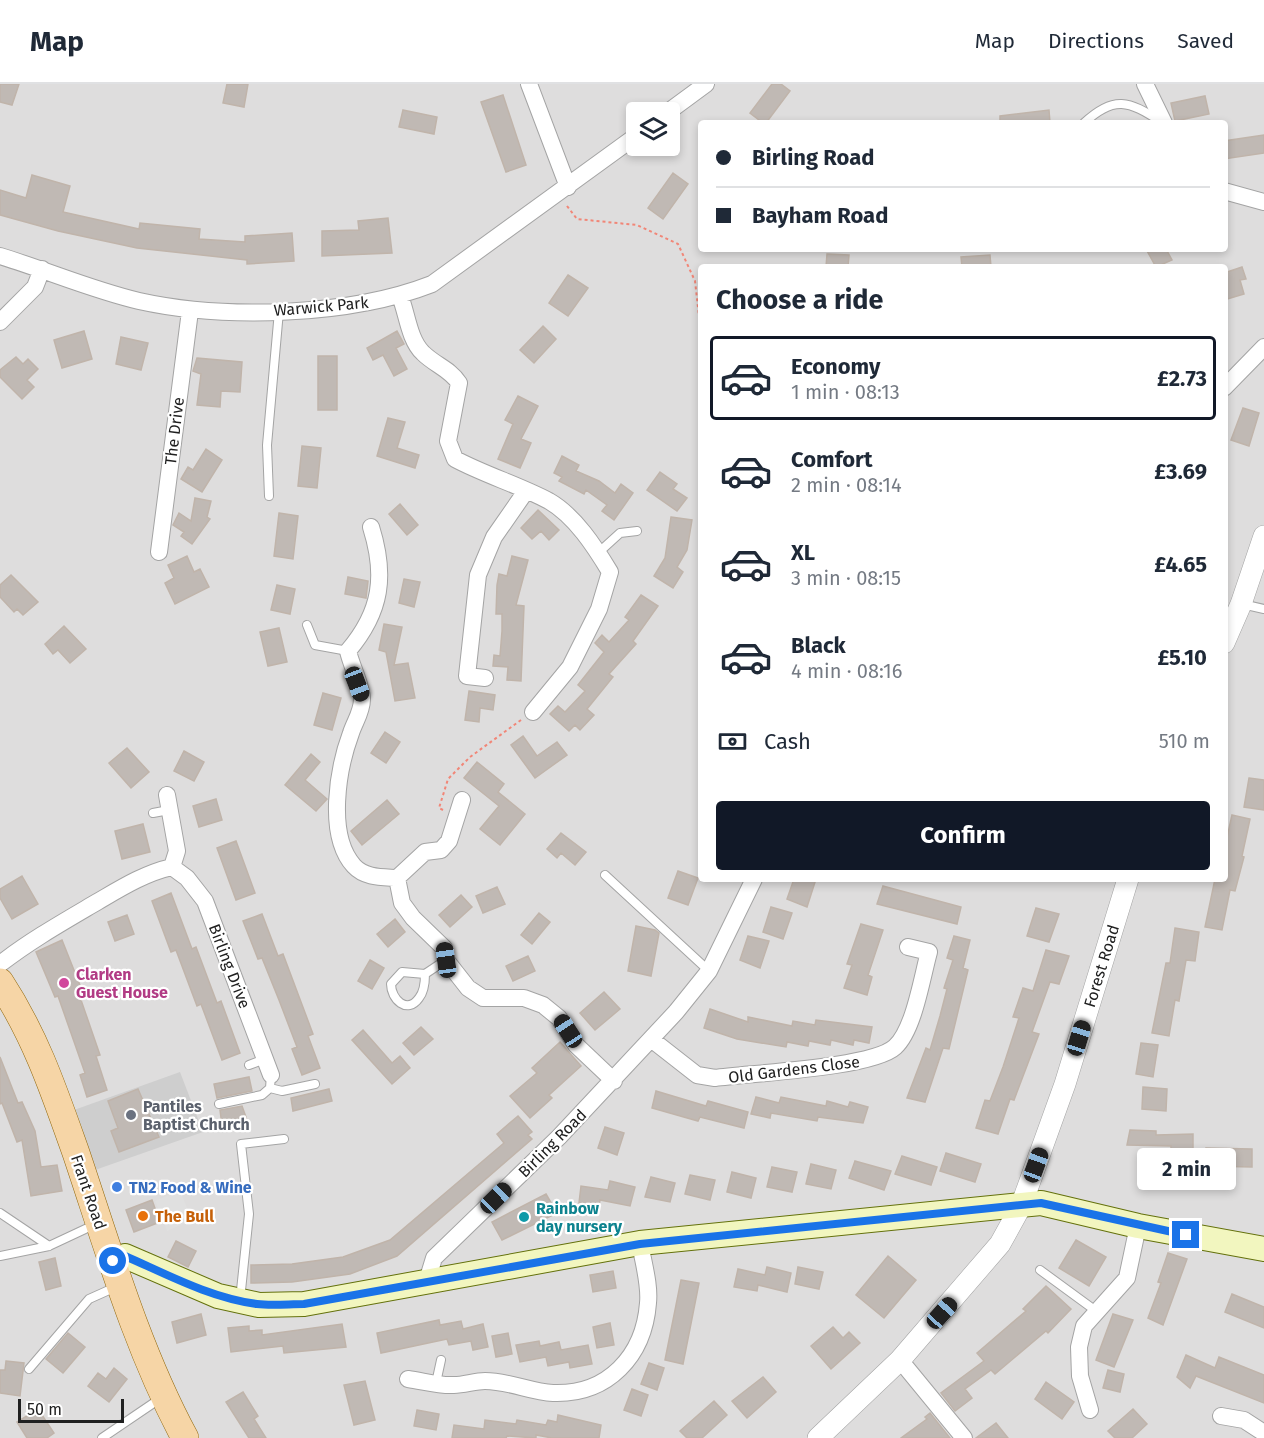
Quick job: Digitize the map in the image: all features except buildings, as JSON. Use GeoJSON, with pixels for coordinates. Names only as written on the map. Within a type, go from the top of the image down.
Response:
{"type":"FeatureCollection","features":[{"type":"Feature","properties":{"kind":"main road","name":"Frant Road"},"geometry":{"type":"LineString","coordinates":[[0,982],[34,1041],[50,1076],[99,1222],[163,1396],[185,1438]]}},
{"type":"Feature","properties":{"kind":"main road"},"geometry":{"type":"LineString","coordinates":[[117,1272],[125,1256],[218,1296],[259,1305],[304,1304],[640,1244],[1041,1203],[1138,1226],[1264,1249]]}},
{"type":"Feature","properties":{"kind":"street"},"geometry":{"type":"LineString","coordinates":[[529,84],[563,191]]}},
{"type":"Feature","properties":{"kind":"street"},"geometry":{"type":"LineString","coordinates":[[680,103],[706,84]]}},
{"type":"Feature","properties":{"kind":"street"},"geometry":{"type":"LineString","coordinates":[[1145,84],[1163,120]]}},
{"type":"Feature","properties":{"kind":"street","name":"Warwick Park"},"geometry":{"type":"LineString","coordinates":[[0,256],[111,294],[190,310],[279,310],[353,306],[400,296],[432,284],[626,144]]}},
{"type":"Feature","properties":{"kind":"street"},"geometry":{"type":"LineString","coordinates":[[1228,192],[1264,202]]}},
{"type":"Feature","properties":{"kind":"street"},"geometry":{"type":"LineString","coordinates":[[0,322],[35,287],[42,269]]}},
{"type":"Feature","properties":{"kind":"street"},"geometry":{"type":"LineString","coordinates":[[400,296],[415,341],[422,352],[453,374],[459,383],[448,441],[455,459],[486,476],[550,502],[569,517],[598,553],[617,571],[570,667],[533,712]]}},
{"type":"Feature","properties":{"kind":"street","name":"The Drive"},"geometry":{"type":"LineString","coordinates":[[159,552],[190,310]]}},
{"type":"Feature","properties":{"kind":"street"},"geometry":{"type":"LineString","coordinates":[[1228,384],[1264,347]]}},
{"type":"Feature","properties":{"kind":"street"},"geometry":{"type":"LineString","coordinates":[[485,678],[467,676],[478,575],[494,537],[526,491]]}},
{"type":"Feature","properties":{"kind":"street"},"geometry":{"type":"LineString","coordinates":[[371,527],[381,569],[378,598],[361,636],[348,651],[362,697],[360,714],[351,732],[338,778],[337,807],[341,840],[354,866],[372,877],[396,878],[425,852],[441,850],[448,841],[459,808]]}},
{"type":"Feature","properties":{"kind":"street"},"geometry":{"type":"LineString","coordinates":[[1228,634],[1241,604],[1264,536]]}},
{"type":"Feature","properties":{"kind":"street"},"geometry":{"type":"LineString","coordinates":[[0,964],[30,941],[127,885],[156,871],[172,867],[177,851],[168,802]]}},
{"type":"Feature","properties":{"kind":"street","name":"Birling Drive"},"geometry":{"type":"LineString","coordinates":[[172,867],[186,878],[205,901],[269,1074]]}},
{"type":"Feature","properties":{"kind":"street"},"geometry":{"type":"LineString","coordinates":[[396,878],[402,903],[412,918],[444,948],[446,960],[468,988],[483,998],[524,998],[543,1005],[559,1018],[576,1045],[614,1080]]}},
{"type":"Feature","properties":{"kind":"street","name":"Birling Road"},"geometry":{"type":"LineString","coordinates":[[427,1281],[434,1258],[614,1080],[709,971],[753,882]]}},
{"type":"Feature","properties":{"kind":"street","name":"Forest Road"},"geometry":{"type":"LineString","coordinates":[[818,1438],[900,1360],[1000,1244],[1021,1206],[1065,1084],[1127,882]]}},
{"type":"Feature","properties":{"kind":"street","name":"Old Gardens Close"},"geometry":{"type":"LineString","coordinates":[[651,1039],[697,1075],[715,1078],[854,1063],[878,1057],[896,1047],[909,1024],[929,952],[908,947]]}},
{"type":"Feature","properties":{"kind":"street"},"geometry":{"type":"LineString","coordinates":[[1090,1410],[1080,1376],[1079,1347],[1084,1326],[1096,1311],[1114,1296],[1127,1278],[1138,1226]]}},
{"type":"Feature","properties":{"kind":"street"},"geometry":{"type":"LineString","coordinates":[[408,1379],[453,1386],[485,1381],[528,1386],[550,1393],[583,1392],[612,1375],[633,1354],[644,1329],[649,1300],[640,1244]]}},
{"type":"Feature","properties":{"kind":"street"},"geometry":{"type":"LineString","coordinates":[[900,1360],[964,1438]]}},
{"type":"Feature","properties":{"kind":"street"},"geometry":{"type":"LineString","coordinates":[[1221,1416],[1244,1420],[1264,1432]]}},
{"type":"Feature","properties":{"kind":"lane"},"geometry":{"type":"LineString","coordinates":[[1088,120],[1105,107],[1121,104],[1135,105],[1159,120]]}},
{"type":"Feature","properties":{"kind":"lane"},"geometry":{"type":"LineString","coordinates":[[269,495],[267,445],[279,310]]}},
{"type":"Feature","properties":{"kind":"lane"},"geometry":{"type":"LineString","coordinates":[[598,553],[620,533],[637,531]]}},
{"type":"Feature","properties":{"kind":"lane"},"geometry":{"type":"LineString","coordinates":[[1241,604],[1264,609]]}},
{"type":"Feature","properties":{"kind":"lane"},"geometry":{"type":"LineString","coordinates":[[307,625],[315,645],[348,651]]}},
{"type":"Feature","properties":{"kind":"lane"},"geometry":{"type":"LineString","coordinates":[[153,813],[168,802]]}},
{"type":"Feature","properties":{"kind":"lane"},"geometry":{"type":"LineString","coordinates":[[605,875],[709,971]]}},
{"type":"Feature","properties":{"kind":"lane"},"geometry":{"type":"LineString","coordinates":[[425,974],[419,999],[413,1004],[403,1005],[396,1001],[391,993],[391,984],[397,976],[402,972],[425,974],[446,960]]}},
{"type":"Feature","properties":{"kind":"lane"},"geometry":{"type":"LineString","coordinates":[[249,1065],[269,1074],[282,1092],[315,1084]]}},
{"type":"Feature","properties":{"kind":"lane"},"geometry":{"type":"LineString","coordinates":[[219,1104],[262,1095],[269,1074]]}},
{"type":"Feature","properties":{"kind":"lane"},"geometry":{"type":"LineString","coordinates":[[239,1301],[249,1214],[241,1144],[284,1139]]}},
{"type":"Feature","properties":{"kind":"lane"},"geometry":{"type":"LineString","coordinates":[[0,1213],[49,1246]]}},
{"type":"Feature","properties":{"kind":"lane"},"geometry":{"type":"LineString","coordinates":[[0,1256],[49,1246],[99,1222]]}},
{"type":"Feature","properties":{"kind":"lane"},"geometry":{"type":"LineString","coordinates":[[1040,1270],[1096,1311]]}},
{"type":"Feature","properties":{"kind":"lane"},"geometry":{"type":"LineString","coordinates":[[29,1369],[88,1299],[117,1272]]}},
{"type":"Feature","properties":{"kind":"lane"},"geometry":{"type":"LineString","coordinates":[[436,1383],[441,1360]]}},
{"type":"Feature","properties":{"kind":"lane"},"geometry":{"type":"LineString","coordinates":[[102,1438],[163,1396]]}},
{"type":"Feature","properties":{"kind":"path"},"geometry":{"type":"LineString","coordinates":[[563,191],[577,219],[637,225],[678,244],[695,281],[698,308]]}},
{"type":"Feature","properties":{"kind":"path"},"geometry":{"type":"LineString","coordinates":[[459,808],[439,808],[448,779],[470,757],[533,712]]}},
{"type":"Feature","properties":{"kind":"shaded area"},"geometry":{"type":"Polygon","coordinates":[[[0,84],[1264,84],[1264,1438],[0,1438],[0,84]]]}},
{"type":"Feature","properties":{"kind":"shaded area","name":"Pantiles Baptist Church"},"geometry":{"type":"Polygon","coordinates":[[[180,1072],[203,1132],[95,1170],[74,1110],[180,1072]]]}},
{"type":"Feature","properties":{"kind":"shaded area"},"geometry":{"type":"Polygon","coordinates":[[[180,1190],[192,1220],[167,1231],[155,1201],[180,1190]]]}},
{"type":"Feature","properties":{"kind":"place","name":"Clarken Guest House"},"geometry":{"type":"Point","coordinates":[64,983]}},
{"type":"Feature","properties":{"kind":"place","name":"Pantiles Baptist Church"},"geometry":{"type":"Point","coordinates":[131,1115]}},
{"type":"Feature","properties":{"kind":"place","name":"TN2 Food & Wine"},"geometry":{"type":"Point","coordinates":[117,1187]}},
{"type":"Feature","properties":{"kind":"place","name":"The Bull"},"geometry":{"type":"Point","coordinates":[143,1216]}},
{"type":"Feature","properties":{"kind":"place","name":"Rainbow day nursery"},"geometry":{"type":"Point","coordinates":[524,1217]}},
{"type":"Feature","properties":{"kind":"route"},"geometry":{"type":"LineString","coordinates":[[113,1261],[125,1256],[218,1296],[259,1305],[304,1304],[640,1244],[1041,1203],[1186,1235]]}}]}
